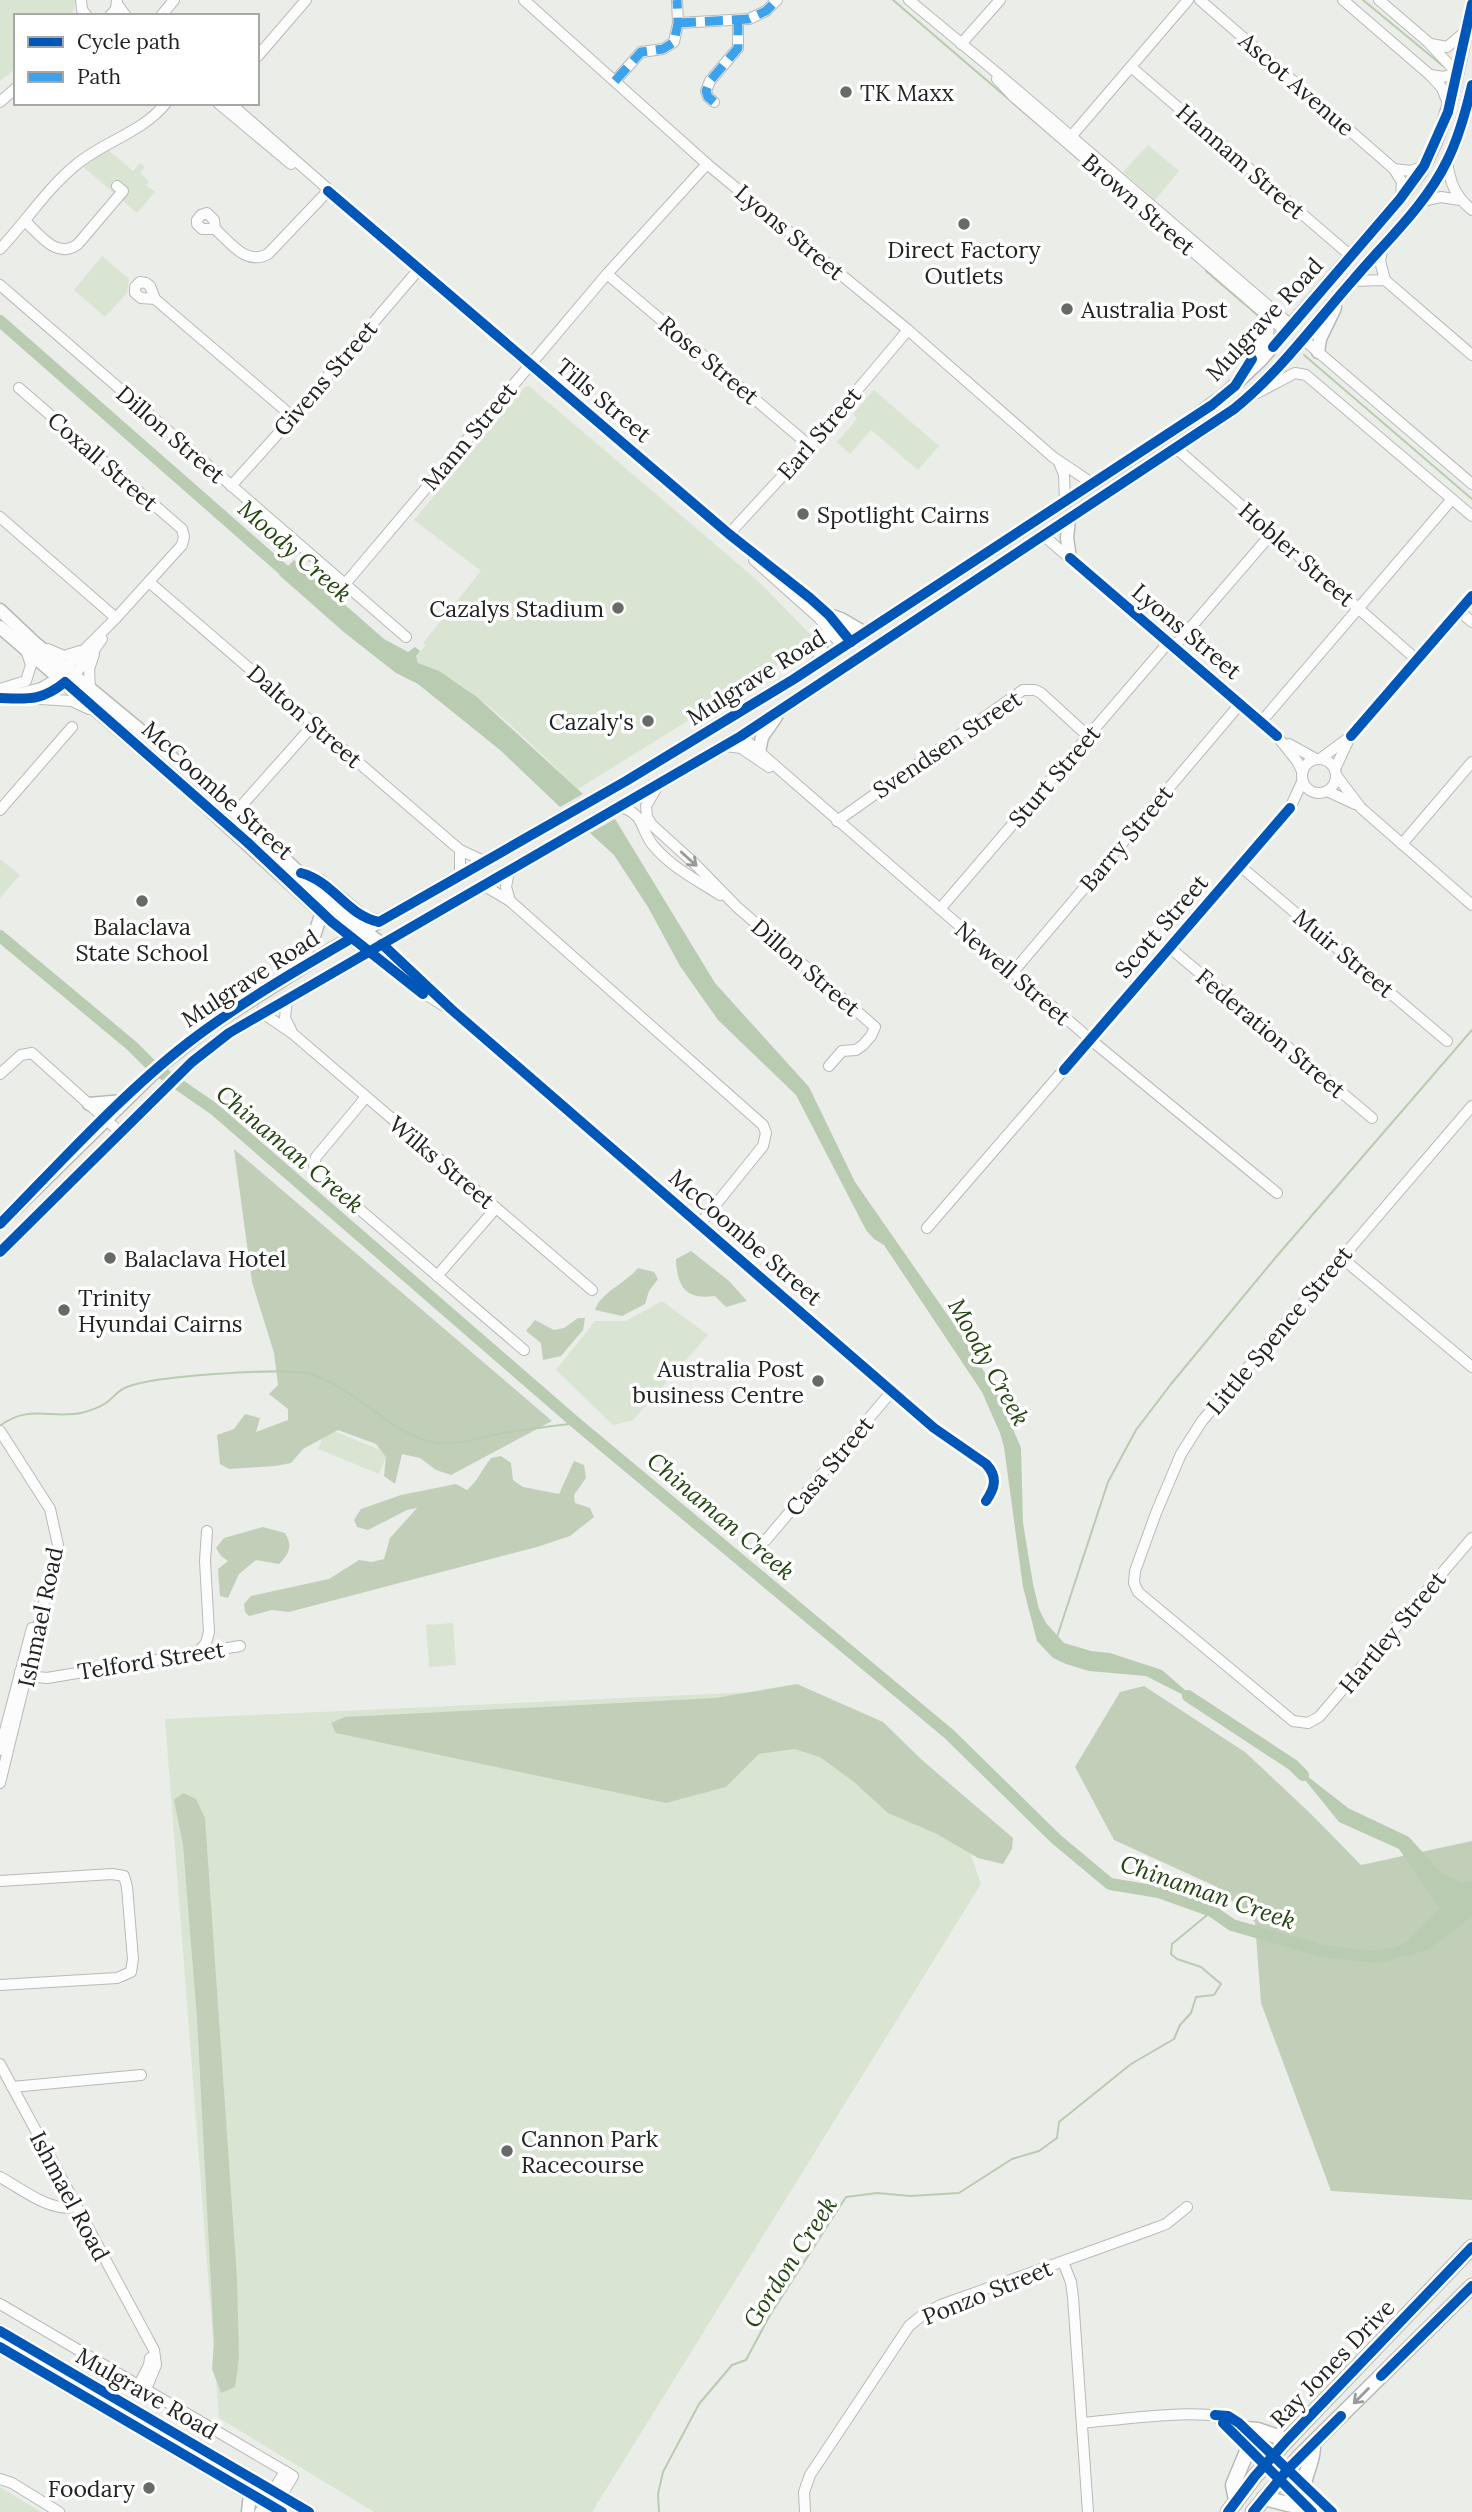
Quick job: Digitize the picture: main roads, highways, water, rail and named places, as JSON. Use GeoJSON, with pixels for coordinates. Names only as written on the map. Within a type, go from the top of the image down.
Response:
{"type":"FeatureCollection","features":[{"type":"Feature","properties":{"kind":"highway","name":"Ray Jones Drive"},"geometry":{"type":"LineString","coordinates":[[1232,2506],[1287,2440],[1472,2247]]}},
{"type":"Feature","properties":{"kind":"highway","name":"Ray Jones Drive"},"geometry":{"type":"LineString","coordinates":[[1253,2512],[1283,2474],[1472,2286]]}},
{"type":"Feature","properties":{"kind":"highway"},"geometry":{"type":"LineString","coordinates":[[1245,2429],[1258,2430],[1287,2440]]}},
{"type":"Feature","properties":{"kind":"highway"},"geometry":{"type":"LineString","coordinates":[[1304,2485],[1314,2458],[1314,2444]]}},
{"type":"Feature","properties":{"kind":"highway"},"geometry":{"type":"LineString","coordinates":[[1232,2506],[1233,2485],[1248,2449]]}},
{"type":"Feature","properties":{"kind":"highway"},"geometry":{"type":"LineString","coordinates":[[1264,2498],[1308,2509]]}},
{"type":"Feature","properties":{"kind":"main road","name":"Mulgrave Road"},"geometry":{"type":"LineString","coordinates":[[0,1224],[151,1075],[209,1027],[364,930],[601,795],[820,663],[1196,416],[1235,386],[1289,329],[1400,199],[1424,166],[1438,139],[1449,107],[1472,4]]}},
{"type":"Feature","properties":{"kind":"main road","name":"Mulgrave Road"},"geometry":{"type":"LineString","coordinates":[[0,1252],[216,1042],[261,1012],[741,737],[1222,419],[1249,397],[1303,339],[1420,202],[1447,161],[1463,120],[1472,85]]}},
{"type":"Feature","properties":{"kind":"main road"},"geometry":{"type":"LineString","coordinates":[[1318,352],[1321,337],[1342,292]]}},
{"type":"Feature","properties":{"kind":"main road","name":"Brown Street"},"geometry":{"type":"LineString","coordinates":[[1289,329],[1303,339]]}},
{"type":"Feature","properties":{"kind":"main road"},"geometry":{"type":"LineString","coordinates":[[1069,519],[1067,538],[1070,558]]}},
{"type":"Feature","properties":{"kind":"main road"},"geometry":{"type":"LineString","coordinates":[[1033,523],[1044,536]]}},
{"type":"Feature","properties":{"kind":"main road","name":"McCoombe Street"},"geometry":{"type":"LineString","coordinates":[[0,610],[30,646]]}},
{"type":"Feature","properties":{"kind":"main road"},"geometry":{"type":"LineString","coordinates":[[829,615],[841,618],[865,633]]}},
{"type":"Feature","properties":{"kind":"main road","name":"McCoombe Street"},"geometry":{"type":"LineString","coordinates":[[0,627],[30,646],[66,675],[127,736],[369,952]]}},
{"type":"Feature","properties":{"kind":"main road"},"geometry":{"type":"LineString","coordinates":[[820,663],[821,645],[829,629]]}},
{"type":"Feature","properties":{"kind":"main road"},"geometry":{"type":"LineString","coordinates":[[847,645],[857,659]]}},
{"type":"Feature","properties":{"kind":"main road","name":"McCoombe Street"},"geometry":{"type":"LineString","coordinates":[[66,675],[90,689],[235,813],[348,918],[383,944]]}},
{"type":"Feature","properties":{"kind":"main road"},"geometry":{"type":"LineString","coordinates":[[759,752],[762,737],[780,711]]}},
{"type":"Feature","properties":{"kind":"main road"},"geometry":{"type":"LineString","coordinates":[[724,722],[741,737]]}},
{"type":"Feature","properties":{"kind":"main road"},"geometry":{"type":"LineString","coordinates":[[301,873],[316,877],[363,917],[379,922]]}},
{"type":"Feature","properties":{"kind":"main road"},"geometry":{"type":"LineString","coordinates":[[283,979],[312,942],[322,912]]}},
{"type":"Feature","properties":{"kind":"main road"},"geometry":{"type":"LineString","coordinates":[[89,1104],[124,1101]]}},
{"type":"Feature","properties":{"kind":"main road","name":"Mulgrave Road"},"geometry":{"type":"LineString","coordinates":[[0,2331],[273,2505]]}},
{"type":"Feature","properties":{"kind":"main road","name":"Mulgrave Road"},"geometry":{"type":"LineString","coordinates":[[0,2347],[273,2505]]}},
{"type":"Feature","properties":{"kind":"main road"},"geometry":{"type":"LineString","coordinates":[[248,2512],[250,2494]]}},
{"type":"Feature","properties":{"kind":"main road"},"geometry":{"type":"LineString","coordinates":[[273,2505],[309,2512]]}},
{"type":"Feature","properties":{"kind":"waterway"},"geometry":{"type":"LineString","coordinates":[[893,0],[1033,120]]}},
{"type":"Feature","properties":{"kind":"waterway"},"geometry":{"type":"LineString","coordinates":[[1363,0],[1443,66]]}},
{"type":"Feature","properties":{"kind":"waterway"},"geometry":{"type":"LineString","coordinates":[[1067,149],[1187,253]]}},
{"type":"Feature","properties":{"kind":"waterway"},"geometry":{"type":"LineString","coordinates":[[1206,271],[1262,319]]}},
{"type":"Feature","properties":{"kind":"waterway","name":"Moody Creek"},"geometry":{"type":"LineString","coordinates":[[0,321],[294,579]]}},
{"type":"Feature","properties":{"kind":"waterway"},"geometry":{"type":"LineString","coordinates":[[1304,355],[1472,499]]}},
{"type":"Feature","properties":{"kind":"waterway","name":"Chinaman Creek"},"geometry":{"type":"LineString","coordinates":[[0,936],[132,1046],[152,1066],[214,1109],[576,1423],[949,1734],[1056,1839],[1110,1884],[1159,1892],[1212,1911],[1232,1925],[1322,1951],[1375,1957],[1390,1954]]}},
{"type":"Feature","properties":{"kind":"waterway"},"geometry":{"type":"LineString","coordinates":[[1057,1637],[1108,1482],[1136,1430],[1276,1257],[1472,1030]]}},
{"type":"Feature","properties":{"kind":"waterway"},"geometry":{"type":"LineString","coordinates":[[0,1426],[10,1419],[30,1414],[81,1413],[106,1403],[124,1388],[141,1383],[248,1372],[310,1374],[340,1388],[395,1426],[435,1442],[464,1442],[503,1433],[576,1423]]}},
{"type":"Feature","properties":{"kind":"waterway","name":"Moody Creek"},"geometry":{"type":"LineString","coordinates":[[1188,1696],[1293,1765],[1303,1775]]}},
{"type":"Feature","properties":{"kind":"waterway","name":"Gordon Creek"},"geometry":{"type":"LineString","coordinates":[[659,2512],[658,2494],[663,2472],[699,2404],[732,2365],[746,2360],[770,2315],[846,2197],[877,2193],[910,2196],[959,2193],[1012,2159],[1039,2151],[1057,2138],[1059,2122],[1131,2064],[1174,2039],[1180,2025],[1191,2013],[1196,1997],[1214,1995],[1221,1984],[1201,1967],[1177,1959],[1171,1954],[1172,1944],[1212,1911]]}},
{"type":"Feature","properties":{"kind":"place","name":"TK Maxx"},"geometry":{"type":"Point","coordinates":[846,92]}},
{"type":"Feature","properties":{"kind":"place","name":"Direct Factory Outlets"},"geometry":{"type":"Point","coordinates":[964,224]}},
{"type":"Feature","properties":{"kind":"place","name":"Australia Post"},"geometry":{"type":"Point","coordinates":[1067,309]}},
{"type":"Feature","properties":{"kind":"place","name":"Spotlight Cairns"},"geometry":{"type":"Point","coordinates":[803,514]}},
{"type":"Feature","properties":{"kind":"place","name":"Cazalys Stadium"},"geometry":{"type":"Point","coordinates":[618,608]}},
{"type":"Feature","properties":{"kind":"place","name":"Cazaly's"},"geometry":{"type":"Point","coordinates":[648,721]}},
{"type":"Feature","properties":{"kind":"place","name":"Balaclava State School"},"geometry":{"type":"Point","coordinates":[142,901]}},
{"type":"Feature","properties":{"kind":"place","name":"Balaclava Hotel"},"geometry":{"type":"Point","coordinates":[110,1258]}},
{"type":"Feature","properties":{"kind":"place","name":"Trinity Hyundai Cairns"},"geometry":{"type":"Point","coordinates":[64,1310]}},
{"type":"Feature","properties":{"kind":"place","name":"Australia Post business Centre"},"geometry":{"type":"Point","coordinates":[818,1381]}},
{"type":"Feature","properties":{"kind":"place","name":"Cannon Park Racecourse"},"geometry":{"type":"Point","coordinates":[507,2151]}},
{"type":"Feature","properties":{"kind":"place","name":"Foodary"},"geometry":{"type":"Point","coordinates":[149,2488]}}]}
